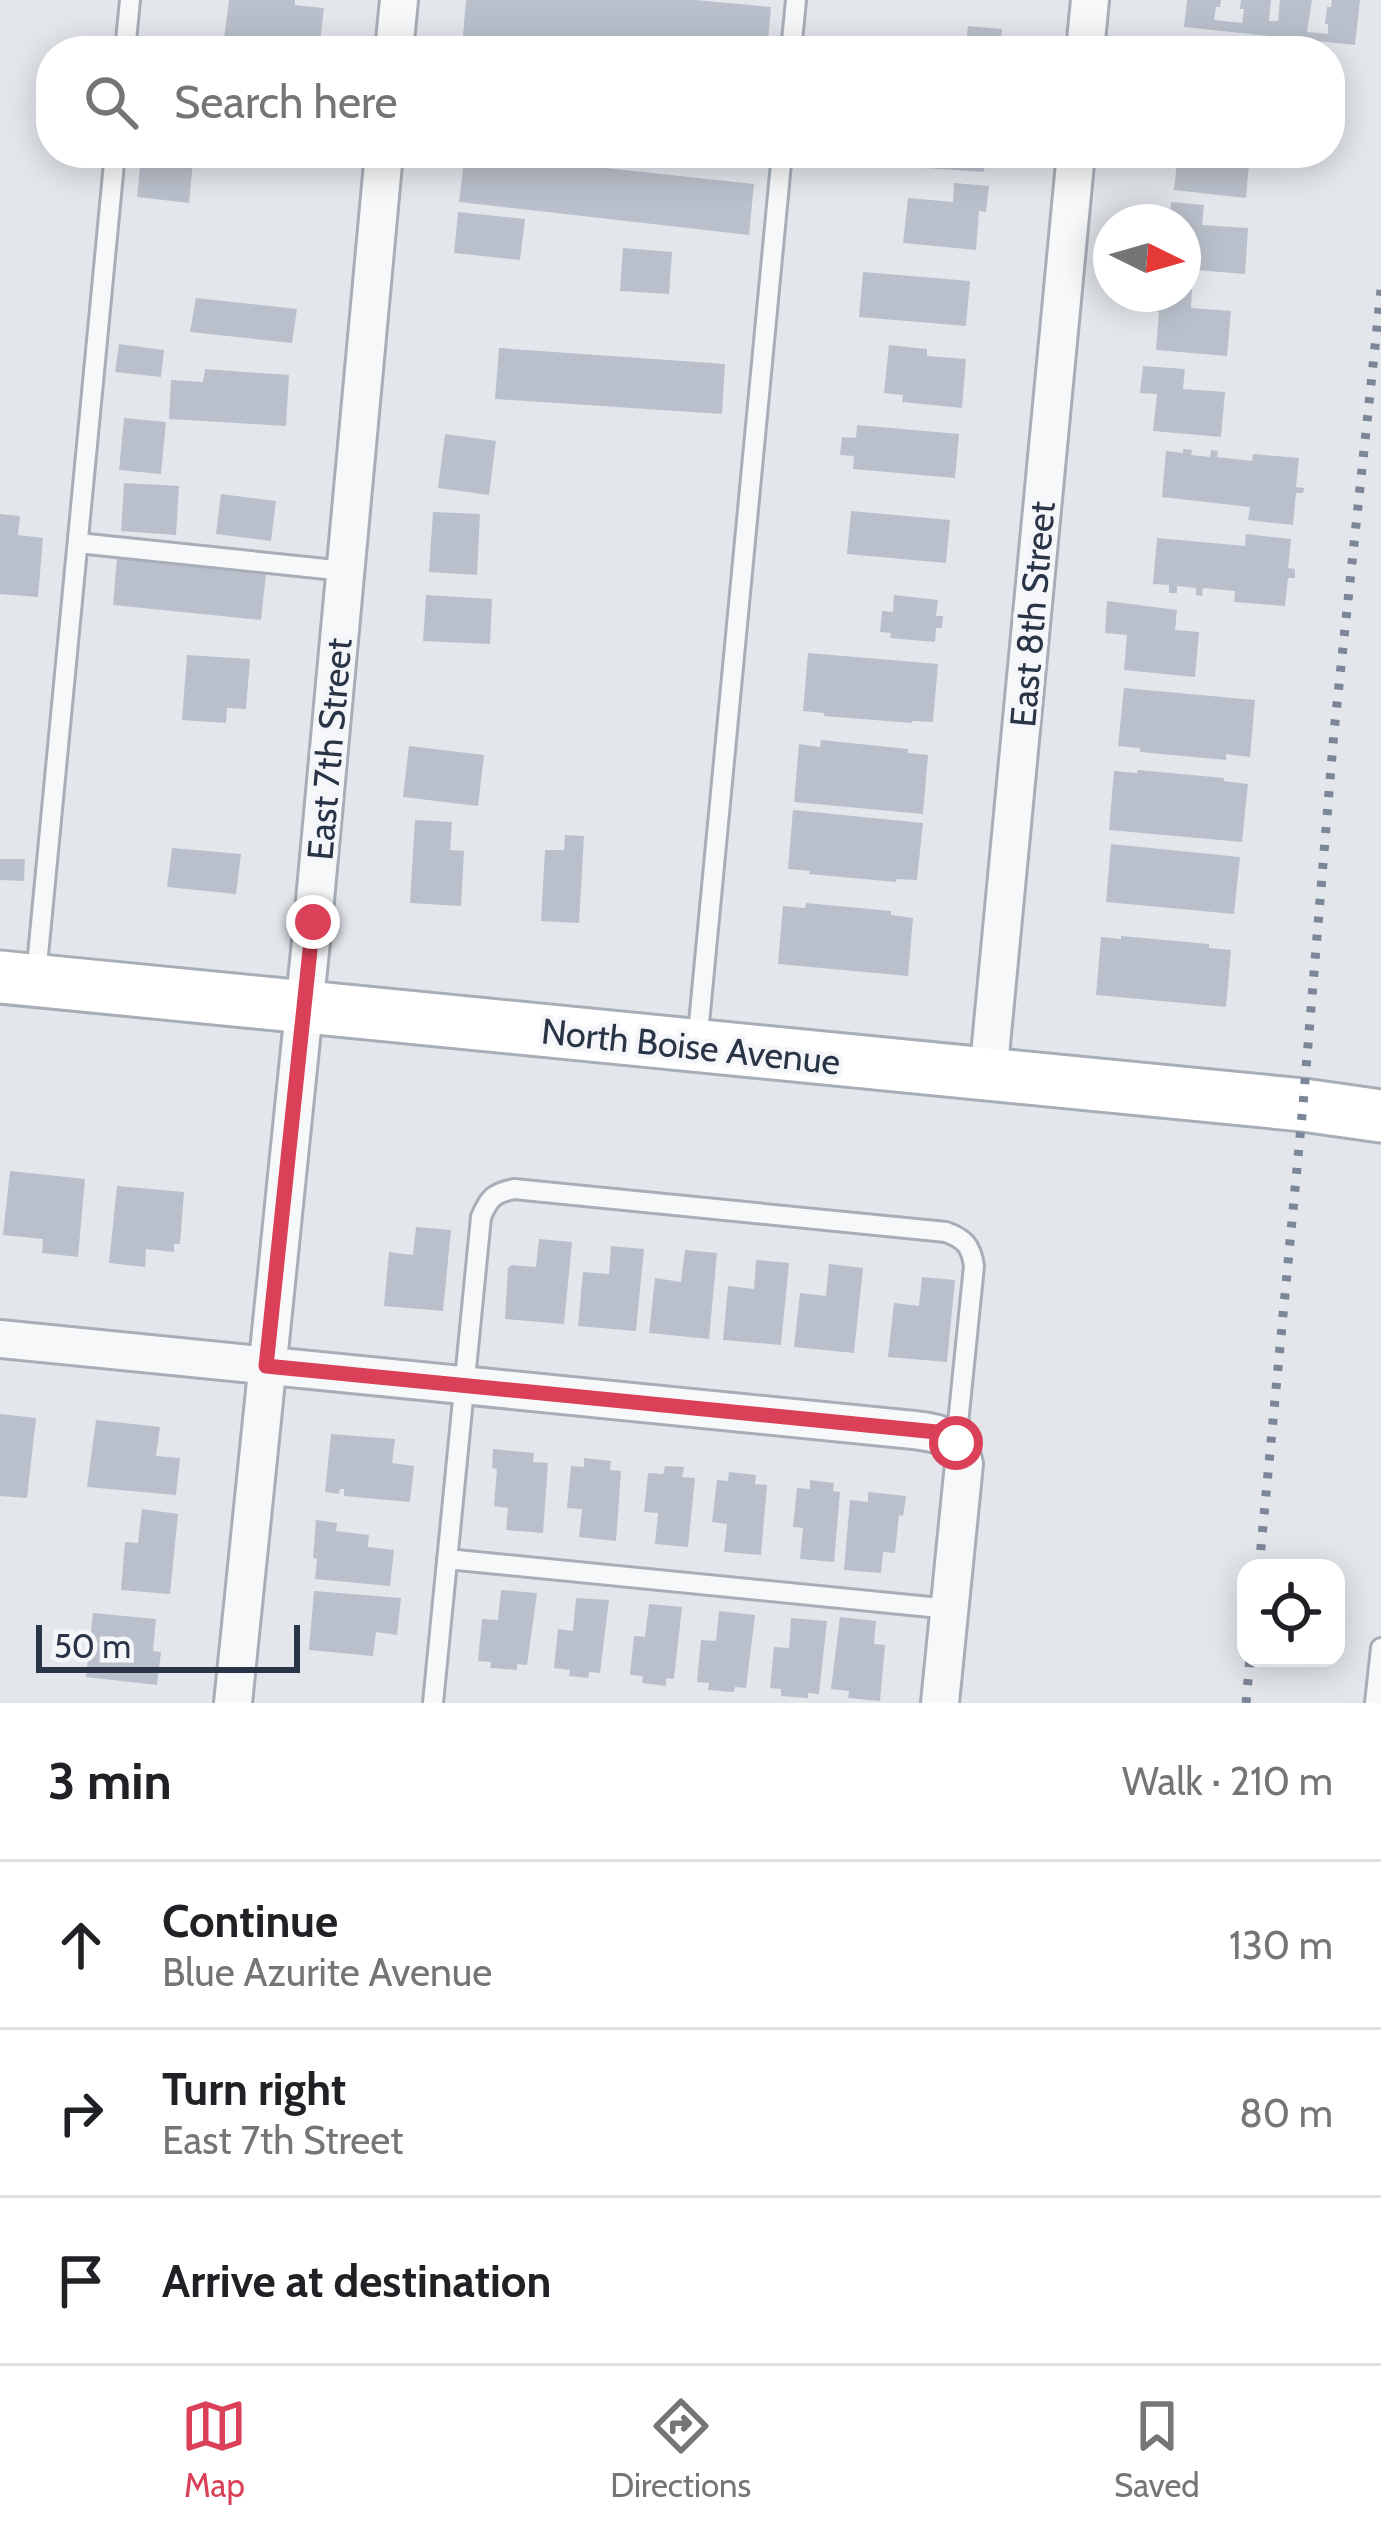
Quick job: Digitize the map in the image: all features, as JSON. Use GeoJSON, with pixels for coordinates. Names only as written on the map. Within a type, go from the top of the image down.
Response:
{"type":"FeatureCollection","features":[{"type":"Feature","properties":{"kind":"street"},"geometry":{"type":"LineString","coordinates":[[395,36],[399,0]]}},
{"type":"Feature","properties":{"kind":"street"},"geometry":{"type":"LineString","coordinates":[[1086,36],[1090,0]]}},
{"type":"Feature","properties":{"kind":"street","name":"East 7th Street"},"geometry":{"type":"LineString","coordinates":[[233,1703],[383,168]]}},
{"type":"Feature","properties":{"kind":"street","name":"East 8th Street"},"geometry":{"type":"LineString","coordinates":[[988,1076],[1075,168]]}},
{"type":"Feature","properties":{"kind":"street","name":"North Boise Avenue"},"geometry":{"type":"LineString","coordinates":[[18,979],[1381,1116]]}},
{"type":"Feature","properties":{"kind":"street"},"geometry":{"type":"LineString","coordinates":[[0,1340],[937,1432],[956,1443],[964,1464],[940,1703]]}},
{"type":"Feature","properties":{"kind":"lane"},"geometry":{"type":"LineString","coordinates":[[126,36],[130,0]]}},
{"type":"Feature","properties":{"kind":"lane"},"geometry":{"type":"LineString","coordinates":[[792,36],[796,0]]}},
{"type":"Feature","properties":{"kind":"lane"},"geometry":{"type":"LineString","coordinates":[[18,979],[78,543],[114,168]]}},
{"type":"Feature","properties":{"kind":"lane"},"geometry":{"type":"LineString","coordinates":[[697,1047],[781,168]]}},
{"type":"Feature","properties":{"kind":"lane"},"geometry":{"type":"LineString","coordinates":[[78,543],[345,571]]}},
{"type":"Feature","properties":{"kind":"lane"},"geometry":{"type":"LineString","coordinates":[[433,1703],[481,1216],[488,1199],[499,1192],[514,1189],[946,1232],[961,1238],[971,1250],[974,1266],[956,1443]]}},
{"type":"Feature","properties":{"kind":"lane"},"geometry":{"type":"LineString","coordinates":[[447,1559],[950,1609]]}},
{"type":"Feature","properties":{"kind":"lane"},"geometry":{"type":"LineString","coordinates":[[1375,1703],[1381,1648]]}},
{"type":"Feature","properties":{"kind":"building"},"geometry":{"type":"Polygon","coordinates":[[[229,0],[295,0],[295,5],[324,8],[321,36],[224,36],[229,0]]]}},
{"type":"Feature","properties":{"kind":"building"},"geometry":{"type":"Polygon","coordinates":[[[466,0],[695,0],[771,7],[768,36],[463,36],[466,0]]]}},
{"type":"Feature","properties":{"kind":"building"},"geometry":{"type":"Polygon","coordinates":[[[1187,0],[1221,0],[1214,20],[1242,23],[1241,0],[1271,0],[1269,21],[1278,21],[1280,0],[1312,0],[1307,32],[1328,34],[1327,7],[1332,0],[1360,0],[1355,45],[1345,44],[1345,36],[1270,36],[1184,27],[1187,0]]]}},
{"type":"Feature","properties":{"kind":"building"},"geometry":{"type":"Polygon","coordinates":[[[968,26],[1002,29],[1001,36],[967,36],[968,26]]]}},
{"type":"Feature","properties":{"kind":"building"},"geometry":{"type":"Polygon","coordinates":[[[140,168],[192,168],[189,203],[137,197],[140,168]]]}},
{"type":"Feature","properties":{"kind":"building"},"geometry":{"type":"Polygon","coordinates":[[[463,168],[605,168],[754,184],[749,235],[459,202],[463,168]]]}},
{"type":"Feature","properties":{"kind":"building"},"geometry":{"type":"Polygon","coordinates":[[[926,168],[984,168],[984,172],[926,168]]]}},
{"type":"Feature","properties":{"kind":"building"},"geometry":{"type":"Polygon","coordinates":[[[1176,168],[1249,168],[1246,198],[1174,190],[1176,168]]]}},
{"type":"Feature","properties":{"kind":"building"},"geometry":{"type":"Polygon","coordinates":[[[954,183],[989,186],[986,212],[979,211],[976,250],[903,243],[908,198],[953,202],[954,183]]]}},
{"type":"Feature","properties":{"kind":"building"},"geometry":{"type":"Polygon","coordinates":[[[1201,205],[1202,225],[1248,228],[1245,274],[1201,270],[1201,205]]]}},
{"type":"Feature","properties":{"kind":"building"},"geometry":{"type":"Polygon","coordinates":[[[458,212],[525,219],[520,260],[454,253],[458,212]]]}},
{"type":"Feature","properties":{"kind":"building"},"geometry":{"type":"Polygon","coordinates":[[[623,248],[672,252],[669,294],[620,291],[623,248]]]}},
{"type":"Feature","properties":{"kind":"building"},"geometry":{"type":"Polygon","coordinates":[[[863,272],[970,281],[966,326],[859,317],[863,272]]]}},
{"type":"Feature","properties":{"kind":"building"},"geometry":{"type":"Polygon","coordinates":[[[196,298],[297,309],[292,343],[190,332],[196,298]]]}},
{"type":"Feature","properties":{"kind":"building"},"geometry":{"type":"Polygon","coordinates":[[[1231,311],[1227,356],[1156,350],[1159,312],[1231,311]]]}},
{"type":"Feature","properties":{"kind":"building"},"geometry":{"type":"Polygon","coordinates":[[[119,344],[164,350],[161,377],[115,372],[119,344]]]}},
{"type":"Feature","properties":{"kind":"building"},"geometry":{"type":"Polygon","coordinates":[[[889,345],[927,349],[927,356],[966,359],[962,408],[902,402],[903,395],[884,393],[889,345]]]}},
{"type":"Feature","properties":{"kind":"building"},"geometry":{"type":"Polygon","coordinates":[[[499,348],[725,364],[722,414],[495,399],[499,348]]]}},
{"type":"Feature","properties":{"kind":"building"},"geometry":{"type":"Polygon","coordinates":[[[1143,366],[1185,369],[1183,389],[1225,392],[1221,437],[1153,431],[1157,394],[1140,393],[1143,366]]]}},
{"type":"Feature","properties":{"kind":"building"},"geometry":{"type":"Polygon","coordinates":[[[205,369],[289,375],[286,426],[169,419],[171,380],[203,382],[205,369]]]}},
{"type":"Feature","properties":{"kind":"building"},"geometry":{"type":"Polygon","coordinates":[[[124,418],[166,422],[161,474],[119,470],[124,418]]]}},
{"type":"Feature","properties":{"kind":"building"},"geometry":{"type":"Polygon","coordinates":[[[857,425],[959,434],[955,478],[853,469],[854,456],[840,455],[842,437],[856,438],[857,425]]]}},
{"type":"Feature","properties":{"kind":"building"},"geometry":{"type":"Polygon","coordinates":[[[445,434],[496,441],[489,495],[438,488],[445,434]]]}},
{"type":"Feature","properties":{"kind":"building"},"geometry":{"type":"Polygon","coordinates":[[[1183,449],[1192,450],[1191,455],[1210,457],[1211,450],[1218,451],[1217,457],[1252,461],[1253,454],[1299,458],[1296,487],[1304,488],[1303,493],[1296,493],[1293,525],[1248,520],[1250,507],[1162,497],[1166,451],[1183,453],[1183,449]]]}},
{"type":"Feature","properties":{"kind":"building"},"geometry":{"type":"Polygon","coordinates":[[[124,483],[179,486],[176,535],[121,531],[124,483]]]}},
{"type":"Feature","properties":{"kind":"building"},"geometry":{"type":"Polygon","coordinates":[[[221,494],[276,501],[271,541],[216,534],[221,494]]]}},
{"type":"Feature","properties":{"kind":"building"},"geometry":{"type":"Polygon","coordinates":[[[851,511],[950,520],[946,563],[847,554],[851,511]]]}},
{"type":"Feature","properties":{"kind":"building"},"geometry":{"type":"Polygon","coordinates":[[[433,512],[480,514],[477,575],[429,572],[433,512]]]}},
{"type":"Feature","properties":{"kind":"building"},"geometry":{"type":"Polygon","coordinates":[[[0,514],[20,516],[18,535],[43,538],[38,597],[0,594],[0,514]]]}},
{"type":"Feature","properties":{"kind":"building"},"geometry":{"type":"Polygon","coordinates":[[[1246,534],[1291,539],[1288,568],[1295,569],[1295,578],[1288,578],[1285,606],[1234,602],[1235,591],[1203,588],[1202,596],[1196,595],[1196,588],[1177,586],[1177,593],[1169,593],[1169,585],[1153,584],[1157,538],[1245,546],[1246,534]]]}},
{"type":"Feature","properties":{"kind":"building"},"geometry":{"type":"Polygon","coordinates":[[[117,557],[266,573],[261,620],[113,605],[117,557]]]}},
{"type":"Feature","properties":{"kind":"building"},"geometry":{"type":"Polygon","coordinates":[[[426,595],[492,599],[490,644],[423,641],[426,595]]]}},
{"type":"Feature","properties":{"kind":"building"},"geometry":{"type":"Polygon","coordinates":[[[894,595],[938,600],[936,616],[943,616],[935,642],[890,638],[891,633],[880,632],[882,611],[893,612],[894,595]]]}},
{"type":"Feature","properties":{"kind":"building"},"geometry":{"type":"Polygon","coordinates":[[[1107,601],[1177,610],[1175,630],[1199,632],[1195,677],[1124,670],[1127,635],[1105,633],[1107,601]]]}},
{"type":"Feature","properties":{"kind":"building"},"geometry":{"type":"Polygon","coordinates":[[[808,653],[938,664],[933,722],[803,711],[808,653]]]}},
{"type":"Feature","properties":{"kind":"building"},"geometry":{"type":"Polygon","coordinates":[[[187,655],[250,659],[246,709],[227,708],[226,723],[182,720],[187,655]]]}},
{"type":"Feature","properties":{"kind":"building"},"geometry":{"type":"Polygon","coordinates":[[[1124,688],[1255,700],[1250,757],[1226,754],[1226,760],[1118,746],[1124,688]]]}},
{"type":"Feature","properties":{"kind":"building"},"geometry":{"type":"Polygon","coordinates":[[[821,740],[928,755],[923,814],[794,802],[799,744],[820,747],[821,740]]]}},
{"type":"Feature","properties":{"kind":"building"},"geometry":{"type":"Polygon","coordinates":[[[409,746],[484,755],[478,806],[403,797],[409,746]]]}},
{"type":"Feature","properties":{"kind":"building"},"geometry":{"type":"Polygon","coordinates":[[[1114,771],[1248,784],[1242,842],[1109,830],[1114,771]]]}},
{"type":"Feature","properties":{"kind":"building"},"geometry":{"type":"Polygon","coordinates":[[[793,810],[923,823],[917,880],[896,882],[788,869],[793,810]]]}},
{"type":"Feature","properties":{"kind":"building"},"geometry":{"type":"Polygon","coordinates":[[[415,820],[452,822],[450,850],[464,851],[461,906],[410,903],[415,820]]]}},
{"type":"Feature","properties":{"kind":"building"},"geometry":{"type":"Polygon","coordinates":[[[565,835],[584,836],[579,923],[541,921],[545,850],[564,850],[565,835]]]}},
{"type":"Feature","properties":{"kind":"building"},"geometry":{"type":"Polygon","coordinates":[[[1111,844],[1240,857],[1234,914],[1106,902],[1111,844]]]}},
{"type":"Feature","properties":{"kind":"building"},"geometry":{"type":"Polygon","coordinates":[[[172,848],[241,854],[236,894],[167,887],[172,848]]]}},
{"type":"Feature","properties":{"kind":"building"},"geometry":{"type":"Polygon","coordinates":[[[0,859],[25,859],[24,881],[0,880],[0,859]]]}},
{"type":"Feature","properties":{"kind":"building"},"geometry":{"type":"Polygon","coordinates":[[[806,903],[891,911],[891,915],[913,918],[908,976],[778,964],[783,906],[805,908],[806,903]]]}},
{"type":"Feature","properties":{"kind":"building"},"geometry":{"type":"Polygon","coordinates":[[[1101,937],[1231,950],[1226,1007],[1096,995],[1101,937]]]}},
{"type":"Feature","properties":{"kind":"building"},"geometry":{"type":"Polygon","coordinates":[[[10,1171],[85,1179],[78,1257],[42,1253],[43,1239],[3,1235],[10,1171]]]}},
{"type":"Feature","properties":{"kind":"building"},"geometry":{"type":"Polygon","coordinates":[[[117,1186],[184,1192],[180,1244],[174,1244],[174,1252],[146,1249],[145,1267],[109,1263],[117,1186]]]}},
{"type":"Feature","properties":{"kind":"building"},"geometry":{"type":"Polygon","coordinates":[[[416,1227],[451,1230],[443,1311],[384,1306],[389,1252],[413,1255],[416,1227]]]}},
{"type":"Feature","properties":{"kind":"building"},"geometry":{"type":"Polygon","coordinates":[[[539,1239],[572,1242],[564,1324],[505,1319],[508,1268],[536,1267],[539,1239]]]}},
{"type":"Feature","properties":{"kind":"building"},"geometry":{"type":"Polygon","coordinates":[[[611,1246],[644,1249],[636,1331],[578,1326],[583,1272],[609,1274],[611,1246]]]}},
{"type":"Feature","properties":{"kind":"building"},"geometry":{"type":"Polygon","coordinates":[[[685,1250],[717,1253],[709,1339],[649,1333],[655,1278],[681,1282],[685,1250]]]}},
{"type":"Feature","properties":{"kind":"building"},"geometry":{"type":"Polygon","coordinates":[[[756,1260],[789,1263],[781,1345],[723,1340],[728,1286],[754,1289],[756,1260]]]}},
{"type":"Feature","properties":{"kind":"building"},"geometry":{"type":"Polygon","coordinates":[[[829,1264],[863,1268],[854,1353],[794,1347],[800,1293],[826,1296],[829,1264]]]}},
{"type":"Feature","properties":{"kind":"building"},"geometry":{"type":"Polygon","coordinates":[[[922,1277],[955,1280],[947,1362],[888,1357],[894,1303],[919,1306],[922,1277]]]}},
{"type":"Feature","properties":{"kind":"building"},"geometry":{"type":"Polygon","coordinates":[[[0,1414],[36,1418],[27,1498],[0,1496],[0,1414]]]}},
{"type":"Feature","properties":{"kind":"building"},"geometry":{"type":"Polygon","coordinates":[[[96,1420],[160,1427],[156,1456],[180,1458],[176,1495],[87,1487],[96,1420]]]}},
{"type":"Feature","properties":{"kind":"building"},"geometry":{"type":"Polygon","coordinates":[[[331,1434],[395,1439],[392,1463],[414,1466],[410,1502],[344,1496],[344,1489],[339,1494],[325,1492],[331,1434]]]}},
{"type":"Feature","properties":{"kind":"building"},"geometry":{"type":"Polygon","coordinates":[[[493,1449],[534,1453],[533,1462],[548,1463],[543,1533],[506,1530],[508,1508],[494,1506],[497,1469],[492,1468],[493,1449]]]}},
{"type":"Feature","properties":{"kind":"building"},"geometry":{"type":"Polygon","coordinates":[[[584,1458],[611,1461],[610,1470],[621,1471],[616,1541],[579,1537],[582,1509],[567,1508],[571,1466],[584,1467],[584,1458]]]}},
{"type":"Feature","properties":{"kind":"building"},"geometry":{"type":"Polygon","coordinates":[[[665,1466],[684,1467],[682,1477],[695,1478],[688,1547],[655,1544],[658,1513],[644,1512],[648,1473],[663,1474],[665,1466]]]}},
{"type":"Feature","properties":{"kind":"building"},"geometry":{"type":"Polygon","coordinates":[[[729,1472],[756,1475],[755,1484],[767,1485],[761,1555],[724,1552],[727,1524],[712,1522],[717,1480],[728,1481],[729,1472]]]}},
{"type":"Feature","properties":{"kind":"building"},"geometry":{"type":"Polygon","coordinates":[[[810,1480],[834,1483],[833,1491],[840,1492],[834,1562],[800,1559],[803,1528],[793,1527],[797,1488],[810,1489],[810,1480]]]}},
{"type":"Feature","properties":{"kind":"building"},"geometry":{"type":"Polygon","coordinates":[[[868,1492],[906,1496],[895,1553],[883,1552],[881,1573],[844,1570],[850,1500],[868,1502],[868,1492]]]}},
{"type":"Feature","properties":{"kind":"building"},"geometry":{"type":"Polygon","coordinates":[[[142,1509],[178,1514],[170,1594],[121,1590],[125,1542],[138,1543],[142,1509]]]}},
{"type":"Feature","properties":{"kind":"building"},"geometry":{"type":"Polygon","coordinates":[[[316,1520],[337,1523],[336,1531],[369,1535],[368,1547],[394,1550],[390,1586],[315,1579],[316,1520]]]}},
{"type":"Feature","properties":{"kind":"building"},"geometry":{"type":"Polygon","coordinates":[[[501,1590],[537,1593],[527,1665],[517,1664],[517,1670],[490,1668],[491,1662],[478,1661],[482,1619],[498,1620],[501,1590]]]}},
{"type":"Feature","properties":{"kind":"building"},"geometry":{"type":"Polygon","coordinates":[[[314,1591],[401,1598],[397,1635],[376,1632],[373,1656],[309,1650],[314,1591]]]}},
{"type":"Feature","properties":{"kind":"building"},"geometry":{"type":"Polygon","coordinates":[[[576,1598],[609,1600],[600,1673],[589,1672],[588,1678],[554,1668],[558,1629],[573,1631],[576,1598]]]}},
{"type":"Feature","properties":{"kind":"building"},"geometry":{"type":"Polygon","coordinates":[[[649,1604],[682,1607],[674,1679],[666,1678],[666,1686],[642,1683],[643,1676],[630,1675],[634,1636],[645,1637],[649,1604]]]}},
{"type":"Feature","properties":{"kind":"building"},"geometry":{"type":"Polygon","coordinates":[[[719,1611],[755,1615],[746,1688],[735,1687],[734,1692],[708,1690],[709,1683],[697,1682],[701,1640],[716,1641],[719,1611]]]}},
{"type":"Feature","properties":{"kind":"building"},"geometry":{"type":"Polygon","coordinates":[[[93,1613],[156,1619],[153,1651],[161,1652],[157,1685],[86,1677],[93,1613]]]}},
{"type":"Feature","properties":{"kind":"building"},"geometry":{"type":"Polygon","coordinates":[[[840,1617],[876,1621],[874,1644],[885,1645],[880,1701],[848,1698],[849,1691],[831,1689],[840,1617]]]}},
{"type":"Feature","properties":{"kind":"building"},"geometry":{"type":"Polygon","coordinates":[[[791,1618],[827,1621],[819,1694],[808,1693],[808,1698],[781,1696],[781,1689],[770,1688],[774,1647],[789,1648],[791,1618]]]}},
{"type":"Feature","properties":{"kind":"railway"},"geometry":{"type":"LineString","coordinates":[[1260,1559],[1334,732],[1381,290]]}},
{"type":"Feature","properties":{"kind":"railway"},"geometry":{"type":"LineString","coordinates":[[1246,1703],[1249,1667]]}},
{"type":"Feature","properties":{"kind":"route"},"geometry":{"type":"LineString","coordinates":[[313,922],[266,1366],[937,1432],[956,1443]]}}]}
